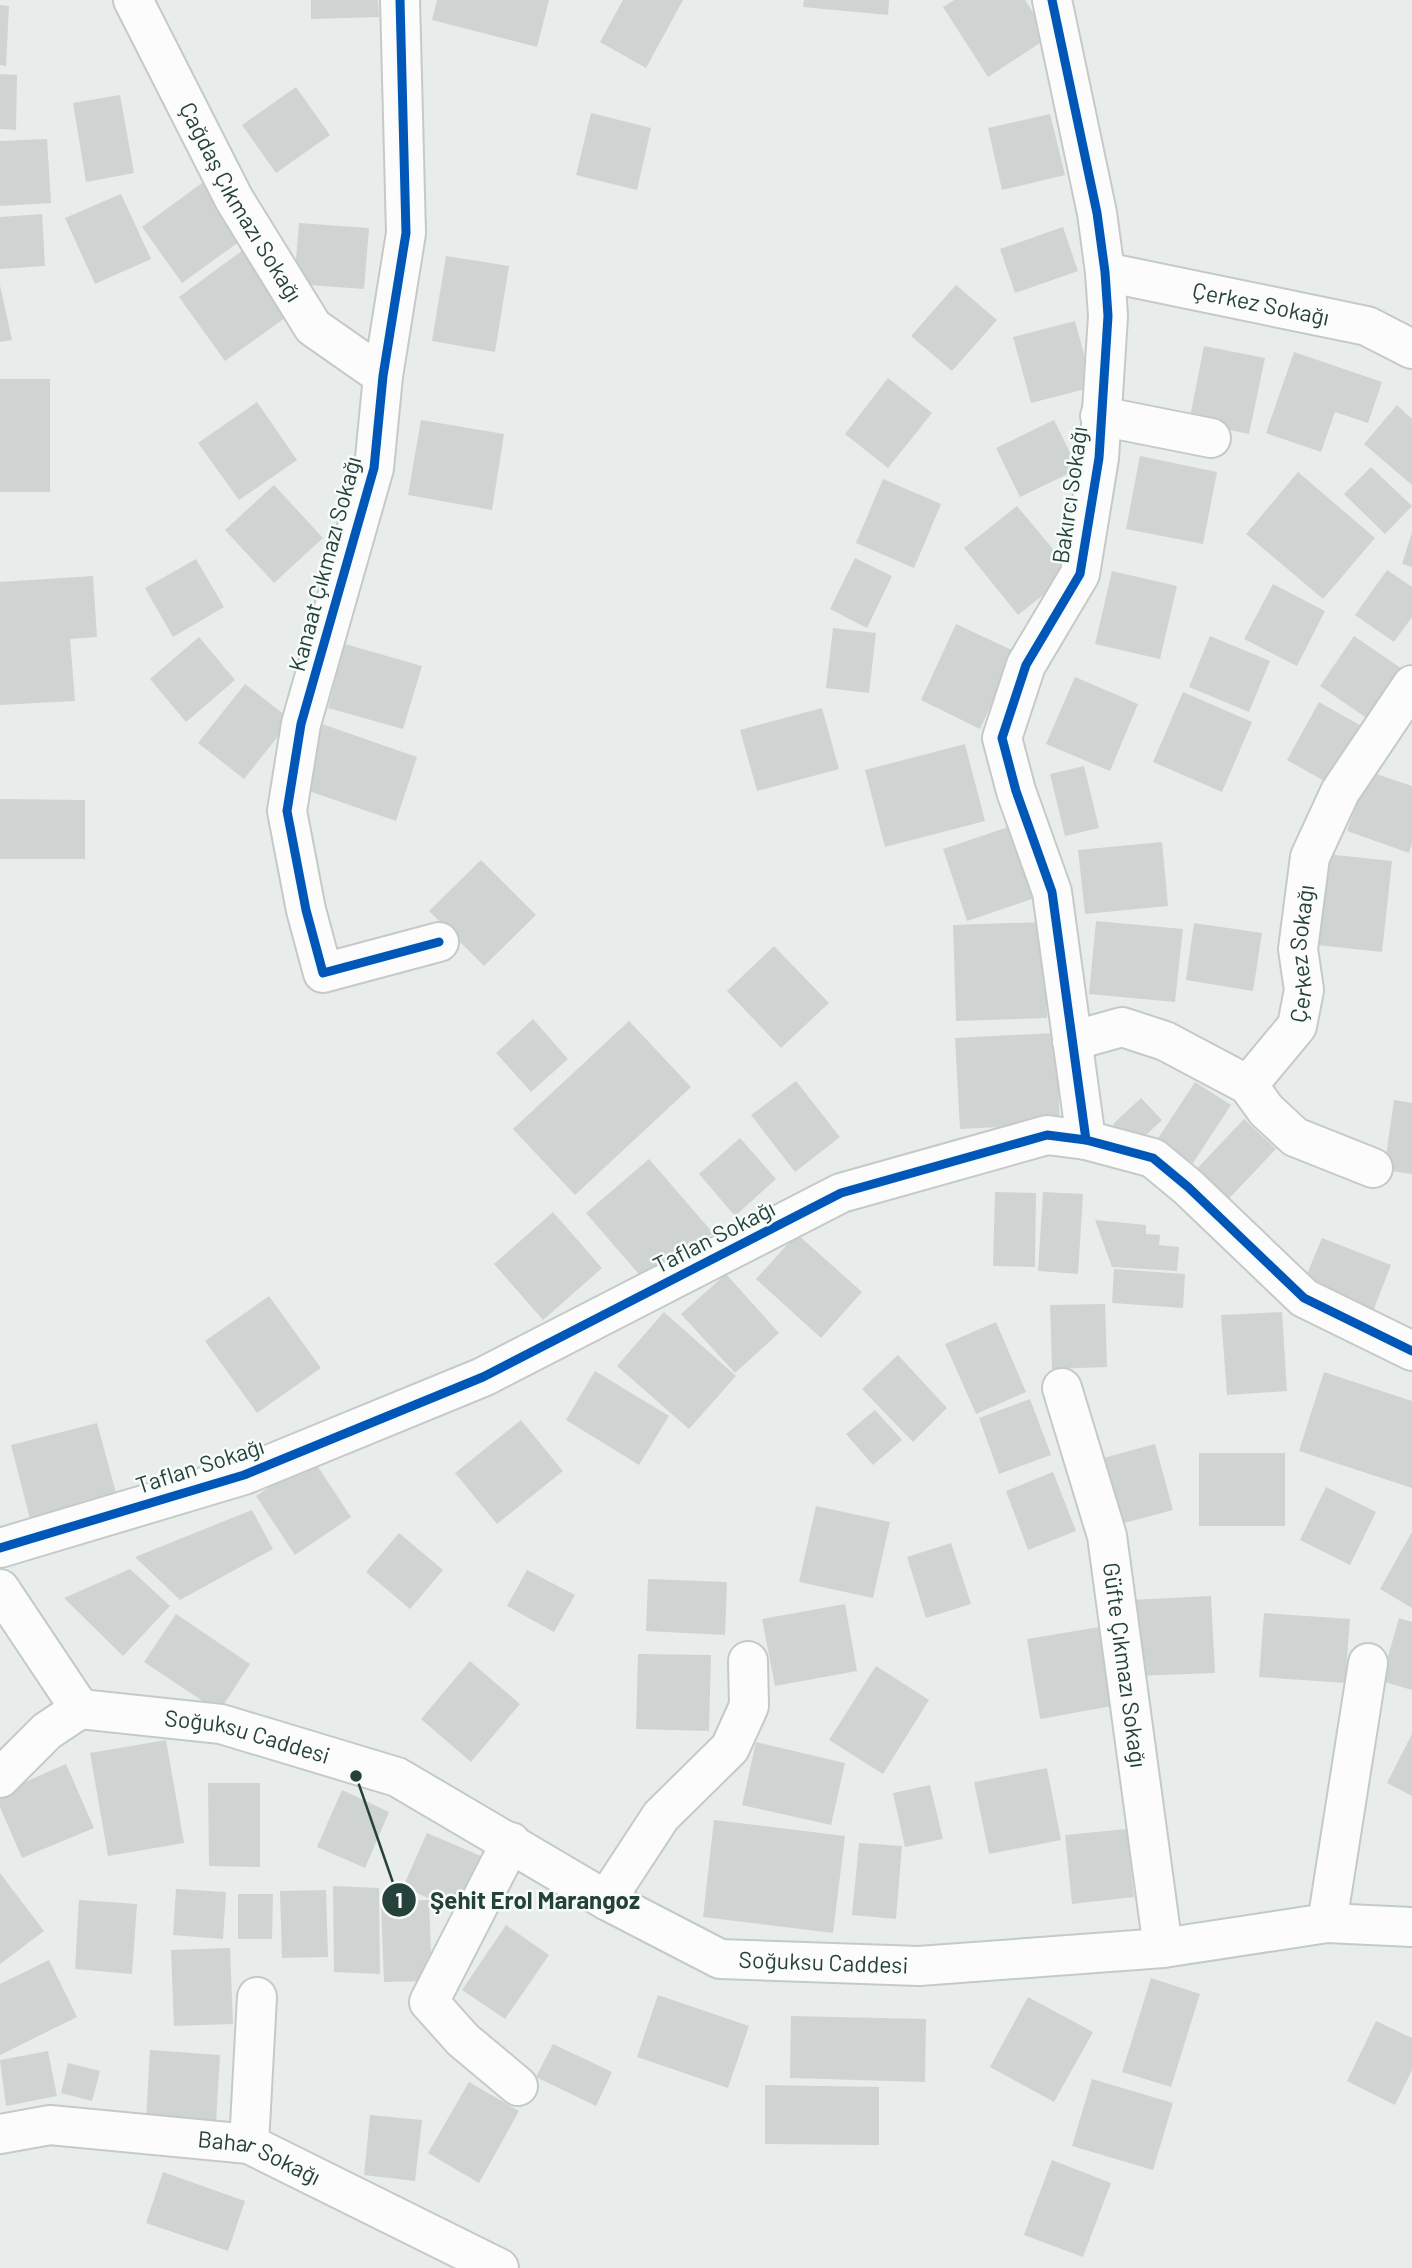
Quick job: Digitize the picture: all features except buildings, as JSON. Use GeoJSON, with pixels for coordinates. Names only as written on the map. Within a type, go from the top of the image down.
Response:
{"type":"FeatureCollection","features":[{"type":"Feature","properties":{"kind":"street","name":"Çağdaş Çıkmazı Sokağı"},"geometry":{"type":"LineString","coordinates":[[133,0],[234,199],[313,327],[383,376]]}},
{"type":"Feature","properties":{"kind":"street","name":"Kanaat Çıkmazı Sokağı"},"geometry":{"type":"LineString","coordinates":[[400,0],[405,233],[383,376],[374,468],[301,724],[287,811],[306,911],[323,973],[439,942]]}},
{"type":"Feature","properties":{"kind":"street","name":"Bakırcı Sokağı"},"geometry":{"type":"LineString","coordinates":[[1052,0],[1097,213],[1105,272],[1108,316],[1099,458],[1080,574],[1026,665],[1002,738],[1016,791],[1052,892],[1086,1140]]}},
{"type":"Feature","properties":{"kind":"street","name":"Çerkez Sokağı"},"geometry":{"type":"LineString","coordinates":[[1105,272],[1367,326],[1412,349]]}},
{"type":"Feature","properties":{"kind":"street"},"geometry":{"type":"LineString","coordinates":[[1100,415],[1211,438]]}},
{"type":"Feature","properties":{"kind":"street","name":"Çerkez Sokağı"},"geometry":{"type":"LineString","coordinates":[[1248,1085],[1297,1026],[1304,990],[1298,949],[1310,857],[1340,792],[1412,685]]}},
{"type":"Feature","properties":{"kind":"street"},"geometry":{"type":"LineString","coordinates":[[1072,1041],[1122,1027],[1165,1041],[1248,1085],[1266,1110],[1295,1137],[1373,1168]]}},
{"type":"Feature","properties":{"kind":"street","name":"Taflan Sokağı"},"geometry":{"type":"LineString","coordinates":[[0,1548],[244,1475],[483,1377],[841,1193],[1046,1135],[1086,1140],[1153,1158],[1188,1187],[1304,1298],[1412,1351]]}},
{"type":"Feature","properties":{"kind":"street","name":"Güfte Çıkmazı Sokağı"},"geometry":{"type":"LineString","coordinates":[[1062,1388],[1107,1536],[1163,1948]]}},
{"type":"Feature","properties":{"kind":"street"},"geometry":{"type":"LineString","coordinates":[[0,1778],[47,1731],[80,1709],[6,1610]]}},
{"type":"Feature","properties":{"kind":"street"},"geometry":{"type":"LineString","coordinates":[[606,1900],[661,1816],[730,1748],[749,1706],[748,1661]]}},
{"type":"Feature","properties":{"kind":"street"},"geometry":{"type":"LineString","coordinates":[[1327,1923],[1368,1663]]}},
{"type":"Feature","properties":{"kind":"street","name":"Soğuksu Caddesi"},"geometry":{"type":"LineString","coordinates":[[80,1709],[221,1724],[397,1777],[606,1900],[720,1959],[919,1966],[1163,1948],[1327,1923],[1412,1927]]}},
{"type":"Feature","properties":{"kind":"street"},"geometry":{"type":"LineString","coordinates":[[511,1842],[429,2001],[463,2040],[518,2086]]}},
{"type":"Feature","properties":{"kind":"street"},"geometry":{"type":"LineString","coordinates":[[249,2144],[257,1997]]}},
{"type":"Feature","properties":{"kind":"street","name":"Bahar Sokağı"},"geometry":{"type":"LineString","coordinates":[[0,2134],[50,2125],[249,2144],[499,2268]]}},
{"type":"Feature","properties":{"kind":"cycle path"},"geometry":{"type":"LineString","coordinates":[[400,0],[406,233],[383,376],[374,468],[301,724],[287,811],[306,910],[323,973],[439,942]]}},
{"type":"Feature","properties":{"kind":"cycle path"},"geometry":{"type":"LineString","coordinates":[[1052,0],[1097,213],[1105,272],[1108,316],[1099,458],[1080,574],[1026,665],[1002,738],[1016,791],[1052,892],[1086,1140]]}},
{"type":"Feature","properties":{"kind":"cycle path"},"geometry":{"type":"LineString","coordinates":[[0,1548],[244,1475],[483,1377],[841,1193],[1047,1135],[1086,1140],[1153,1158],[1188,1187],[1304,1298],[1412,1351]]}},
{"type":"Feature","properties":{"kind":"place","name":"Şehit Erol Marangoz"},"geometry":{"type":"Point","coordinates":[356,1776]}}]}
